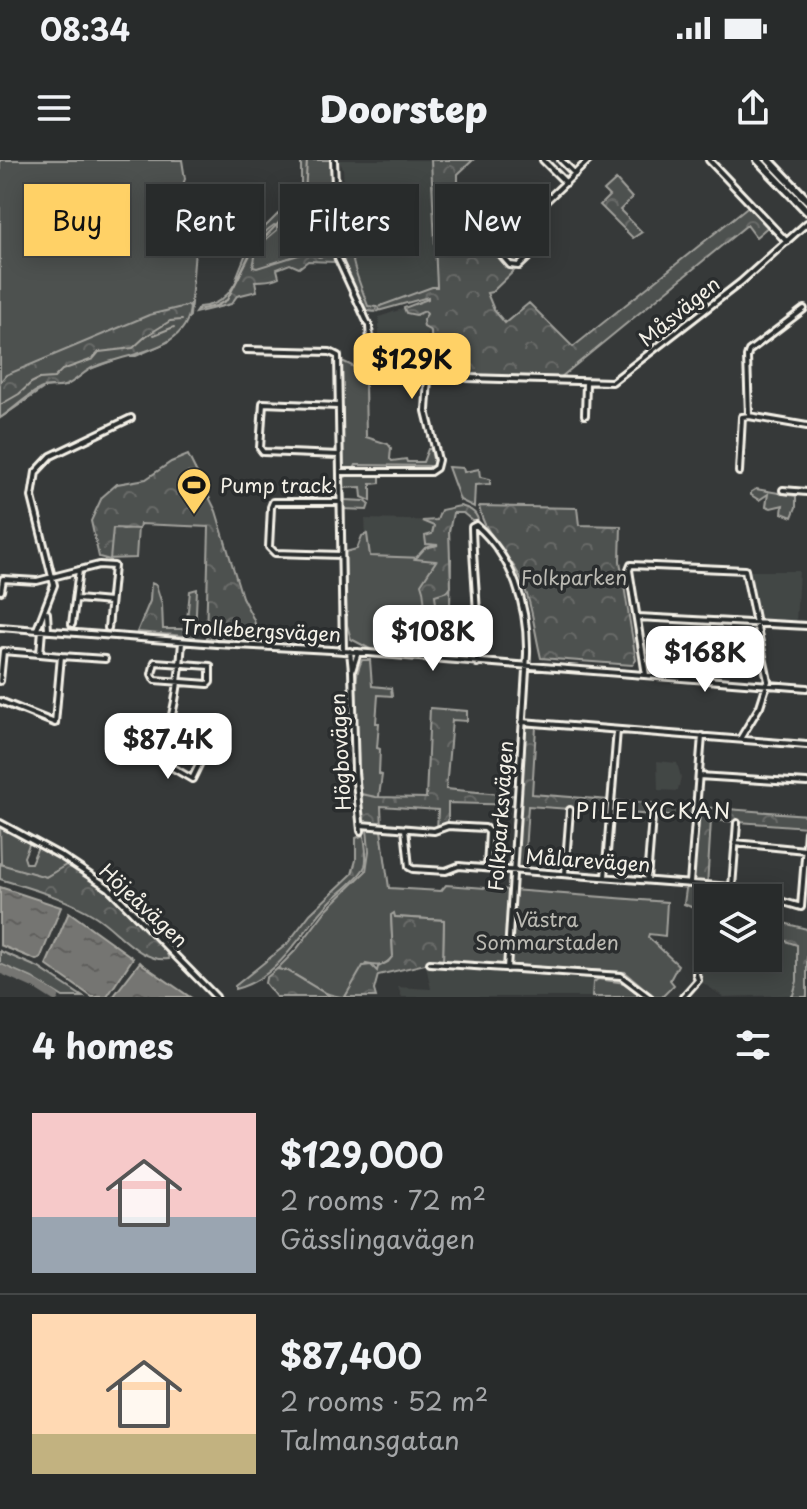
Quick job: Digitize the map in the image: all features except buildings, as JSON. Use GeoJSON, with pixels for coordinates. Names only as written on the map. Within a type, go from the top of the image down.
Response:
{"type":"FeatureCollection","features":[{"type":"Feature","properties":{"kind":"main road"},"geometry":{"type":"LineString","coordinates":[[758,160],[807,211]]}},
{"type":"Feature","properties":{"kind":"main road"},"geometry":{"type":"LineString","coordinates":[[769,160],[807,200]]}},
{"type":"Feature","properties":{"kind":"street"},"geometry":{"type":"LineString","coordinates":[[334,160],[338,259],[369,326],[372,371],[380,375],[428,377],[426,411],[438,457],[437,466],[427,472],[340,472]]}},
{"type":"Feature","properties":{"kind":"street"},"geometry":{"type":"LineString","coordinates":[[543,160],[566,183]]}},
{"type":"Feature","properties":{"kind":"street"},"geometry":{"type":"LineString","coordinates":[[561,160],[575,174]]}},
{"type":"Feature","properties":{"kind":"street"},"geometry":{"type":"LineString","coordinates":[[549,199],[589,160]]}},
{"type":"Feature","properties":{"kind":"street"},"geometry":{"type":"LineString","coordinates":[[709,160],[787,242]]}},
{"type":"Feature","properties":{"kind":"street","name":"Måsvägen"},"geometry":{"type":"LineString","coordinates":[[468,378],[604,383],[620,377],[741,282],[807,223]]}},
{"type":"Feature","properties":{"kind":"street"},"geometry":{"type":"LineString","coordinates":[[502,256],[507,263],[519,266],[530,256]]}},
{"type":"Feature","properties":{"kind":"street"},"geometry":{"type":"LineString","coordinates":[[749,416],[749,351],[804,309]]}},
{"type":"Feature","properties":{"kind":"street"},"geometry":{"type":"LineString","coordinates":[[246,350],[337,354],[343,651]]}},
{"type":"Feature","properties":{"kind":"street"},"geometry":{"type":"LineString","coordinates":[[585,415],[586,383]]}},
{"type":"Feature","properties":{"kind":"street"},"geometry":{"type":"LineString","coordinates":[[339,406],[263,403],[260,448],[263,452],[339,455]]}},
{"type":"Feature","properties":{"kind":"street"},"geometry":{"type":"LineString","coordinates":[[739,472],[742,417],[807,426]]}},
{"type":"Feature","properties":{"kind":"street"},"geometry":{"type":"LineString","coordinates":[[40,654],[40,630],[53,589],[53,577],[32,497],[36,472],[51,456],[131,418]]}},
{"type":"Feature","properties":{"kind":"street"},"geometry":{"type":"LineString","coordinates":[[783,490],[807,492]]}},
{"type":"Feature","properties":{"kind":"street"},"geometry":{"type":"LineString","coordinates":[[340,502],[272,502],[269,547],[275,553],[341,555]]}},
{"type":"Feature","properties":{"kind":"street","name":"Folkparksvägen"},"geometry":{"type":"LineString","coordinates":[[477,663],[472,529],[476,525],[507,565],[520,593],[527,622],[507,969]]}},
{"type":"Feature","properties":{"kind":"street"},"geometry":{"type":"LineString","coordinates":[[1,591],[3,579],[37,581],[99,565],[114,566],[108,628]]}},
{"type":"Feature","properties":{"kind":"street"},"geometry":{"type":"LineString","coordinates":[[646,675],[629,570],[631,565],[737,567],[745,570],[767,685],[760,706],[740,739]]}},
{"type":"Feature","properties":{"kind":"street"},"geometry":{"type":"LineString","coordinates":[[72,624],[79,570]]}},
{"type":"Feature","properties":{"kind":"street"},"geometry":{"type":"LineString","coordinates":[[77,599],[110,602]]}},
{"type":"Feature","properties":{"kind":"street"},"geometry":{"type":"LineString","coordinates":[[47,608],[48,630]]}},
{"type":"Feature","properties":{"kind":"street"},"geometry":{"type":"LineString","coordinates":[[638,617],[807,626]]}},
{"type":"Feature","properties":{"kind":"street","name":"Trollebergsvägen"},"geometry":{"type":"LineString","coordinates":[[0,627],[182,642],[350,651],[807,688]]}},
{"type":"Feature","properties":{"kind":"street"},"geometry":{"type":"LineString","coordinates":[[173,720],[211,721],[215,724],[215,732],[192,779],[158,759],[173,720],[180,682],[182,642]]}},
{"type":"Feature","properties":{"kind":"street"},"geometry":{"type":"LineString","coordinates":[[0,681],[3,651],[105,659]]}},
{"type":"Feature","properties":{"kind":"street","name":"Högbovägen"},"geometry":{"type":"LineString","coordinates":[[350,651],[355,772],[361,828],[405,829]]}},
{"type":"Feature","properties":{"kind":"street","name":"Högbovägen"},"geometry":{"type":"LineString","coordinates":[[352,671],[358,652]]}},
{"type":"Feature","properties":{"kind":"street"},"geometry":{"type":"LineString","coordinates":[[0,701],[55,723],[61,656]]}},
{"type":"Feature","properties":{"kind":"street"},"geometry":{"type":"LineString","coordinates":[[155,662],[211,666],[211,681],[208,684],[180,682],[155,680],[152,674],[155,662]]}},
{"type":"Feature","properties":{"kind":"street"},"geometry":{"type":"LineString","coordinates":[[522,722],[807,745]]}},
{"type":"Feature","properties":{"kind":"street"},"geometry":{"type":"LineString","coordinates":[[605,877],[617,730]]}},
{"type":"Feature","properties":{"kind":"street"},"geometry":{"type":"LineString","coordinates":[[690,883],[702,736]]}},
{"type":"Feature","properties":{"kind":"street"},"geometry":{"type":"LineString","coordinates":[[699,776],[807,783]]}},
{"type":"Feature","properties":{"kind":"street"},"geometry":{"type":"LineString","coordinates":[[565,874],[570,810]]}},
{"type":"Feature","properties":{"kind":"street"},"geometry":{"type":"LineString","coordinates":[[647,879],[652,817]]}},
{"type":"Feature","properties":{"kind":"street","name":"Höjeåvägen"},"geometry":{"type":"LineString","coordinates":[[0,823],[61,856],[109,888],[216,997]]}},
{"type":"Feature","properties":{"kind":"street"},"geometry":{"type":"LineString","coordinates":[[732,884],[737,823]]}},
{"type":"Feature","properties":{"kind":"street"},"geometry":{"type":"LineString","coordinates":[[405,829],[439,831],[454,826],[485,828],[489,832],[487,868]]}},
{"type":"Feature","properties":{"kind":"street","name":"Målarevägen"},"geometry":{"type":"LineString","coordinates":[[405,829],[409,867],[413,869],[446,871],[459,866],[700,884]]}},
{"type":"Feature","properties":{"kind":"street"},"geometry":{"type":"LineString","coordinates":[[735,843],[805,850],[807,832]]}},
{"type":"Feature","properties":{"kind":"street","name":"Målarevägen"},"geometry":{"type":"LineString","coordinates":[[782,901],[801,907],[805,850]]}},
{"type":"Feature","properties":{"kind":"street"},"geometry":{"type":"LineString","coordinates":[[430,963],[621,976],[649,997]]}},
{"type":"Feature","properties":{"kind":"street"},"geometry":{"type":"LineString","coordinates":[[683,997],[698,980],[696,972]]}},
{"type":"Feature","properties":{"kind":"shaded area"},"geometry":{"type":"Polygon","coordinates":[[[338,160],[430,160],[436,288],[381,310],[370,309],[341,256],[419,256],[419,184],[344,184],[343,168],[338,160]]]}},
{"type":"Feature","properties":{"kind":"shaded area"},"geometry":{"type":"Polygon","coordinates":[[[428,300],[431,329],[427,336],[428,372],[383,369],[379,366],[379,317],[428,300]]]}},
{"type":"Feature","properties":{"kind":"shaded area"},"geometry":{"type":"Polygon","coordinates":[[[365,519],[451,521],[451,559],[367,556],[365,519]]]}},
{"type":"Feature","properties":{"kind":"shaded area"},"geometry":{"type":"Polygon","coordinates":[[[750,571],[799,571],[796,623],[759,622],[750,571]]]}},
{"type":"Feature","properties":{"kind":"shaded area"},"geometry":{"type":"Polygon","coordinates":[[[657,761],[677,763],[681,777],[678,791],[658,790],[657,761]]]}},
{"type":"Feature","properties":{"kind":"shaded area"},"geometry":{"type":"Polygon","coordinates":[[[782,940],[797,945],[797,981],[793,995],[724,997],[698,980],[698,972],[782,972],[782,940]]]}},
{"type":"Feature","properties":{"kind":"shaded area"},"geometry":{"type":"Polygon","coordinates":[[[426,966],[617,979],[643,997],[402,997],[398,987],[431,989],[426,966]]]}},
{"type":"Feature","properties":{"kind":"green space"},"geometry":{"type":"Polygon","coordinates":[[[0,160],[182,160],[183,184],[146,184],[146,256],[194,256],[190,316],[168,342],[136,356],[125,356],[90,369],[66,386],[44,388],[0,418],[0,160]]]}},
{"type":"Feature","properties":{"kind":"green space"},"geometry":{"type":"Polygon","coordinates":[[[301,160],[331,160],[332,184],[301,184],[301,160]]]}},
{"type":"Feature","properties":{"kind":"green space"},"geometry":{"type":"Polygon","coordinates":[[[431,160],[473,160],[458,174],[458,184],[435,184],[435,245],[431,160]]]}},
{"type":"Feature","properties":{"kind":"green space"},"geometry":{"type":"Polygon","coordinates":[[[616,180],[632,198],[620,210],[642,232],[633,238],[600,205],[609,196],[604,191],[616,180]]]}},
{"type":"Feature","properties":{"kind":"green space"},"geometry":{"type":"Polygon","coordinates":[[[751,204],[770,225],[756,237],[747,225],[555,382],[432,377],[431,331],[424,327],[423,320],[427,314],[425,311],[416,315],[406,313],[404,308],[428,297],[378,311],[380,306],[437,287],[436,256],[503,256],[507,263],[519,266],[492,292],[487,293],[494,310],[505,323],[529,303],[573,347],[751,204]]]}},
{"type":"Feature","properties":{"kind":"green space"},"geometry":{"type":"Polygon","coordinates":[[[280,212],[280,256],[295,256],[237,276],[245,256],[264,256],[264,228],[280,212]]]}},
{"type":"Feature","properties":{"kind":"green space"},"geometry":{"type":"Polygon","coordinates":[[[277,226],[277,230],[264,241],[264,233],[277,226]]]}},
{"type":"Feature","properties":{"kind":"green space"},"geometry":{"type":"Polygon","coordinates":[[[249,256],[255,256],[253,267],[257,268],[295,256],[333,256],[334,262],[308,261],[299,268],[290,264],[277,269],[279,277],[255,281],[257,291],[237,296],[231,304],[195,313],[199,307],[214,304],[234,286],[249,256]]]}},
{"type":"Feature","properties":{"kind":"green space"},"geometry":{"type":"Polygon","coordinates":[[[341,256],[352,256],[368,306],[377,307],[375,312],[367,311],[341,256]]]}},
{"type":"Feature","properties":{"kind":"green space"},"geometry":{"type":"Polygon","coordinates":[[[190,305],[187,321],[179,333],[167,342],[90,369],[64,386],[40,389],[0,418],[0,382],[6,375],[149,315],[190,305]]]}},
{"type":"Feature","properties":{"kind":"green space"},"geometry":{"type":"Polygon","coordinates":[[[342,361],[377,378],[365,382],[366,437],[388,444],[392,461],[406,459],[407,462],[423,462],[428,449],[431,449],[434,464],[342,468],[342,361]]]}},
{"type":"Feature","properties":{"kind":"green space"},"geometry":{"type":"Polygon","coordinates":[[[188,455],[216,511],[242,597],[254,620],[259,640],[206,638],[209,527],[140,524],[139,529],[113,528],[110,560],[99,557],[91,521],[102,497],[117,484],[146,479],[188,455]]]}},
{"type":"Feature","properties":{"kind":"green space"},"geometry":{"type":"Polygon","coordinates":[[[448,467],[463,468],[464,472],[479,469],[480,477],[490,479],[490,484],[475,485],[474,507],[460,500],[448,467]]]}},
{"type":"Feature","properties":{"kind":"green space"},"geometry":{"type":"Polygon","coordinates":[[[349,475],[380,476],[380,483],[371,484],[371,501],[362,497],[361,487],[344,488],[345,500],[365,501],[369,504],[367,510],[343,509],[342,479],[349,475]]]}},
{"type":"Feature","properties":{"kind":"green space"},"geometry":{"type":"Polygon","coordinates":[[[756,489],[796,496],[792,517],[782,513],[783,505],[766,506],[768,494],[759,500],[751,495],[756,489]]]}},
{"type":"Feature","properties":{"kind":"green space"},"geometry":{"type":"Polygon","coordinates":[[[460,506],[474,512],[478,520],[474,522],[463,513],[453,513],[449,531],[451,587],[435,595],[438,620],[426,631],[423,628],[421,584],[436,561],[415,559],[425,548],[438,545],[426,544],[425,536],[432,534],[434,526],[422,521],[437,520],[441,510],[460,506]]]}},
{"type":"Feature","properties":{"kind":"green space","name":"Folkparken"},"geometry":{"type":"Polygon","coordinates":[[[479,506],[577,508],[579,525],[621,526],[620,561],[636,660],[632,665],[541,658],[523,585],[514,566],[485,525],[479,506]]]}},
{"type":"Feature","properties":{"kind":"green space"},"geometry":{"type":"Polygon","coordinates":[[[92,519],[123,529],[138,527],[136,558],[105,559],[112,536],[109,537],[92,519]]]}},
{"type":"Feature","properties":{"kind":"green space"},"geometry":{"type":"Polygon","coordinates":[[[367,534],[370,556],[451,559],[449,656],[474,660],[372,650],[351,639],[347,625],[345,552],[357,549],[362,536],[367,534]]]}},
{"type":"Feature","properties":{"kind":"green space"},"geometry":{"type":"Polygon","coordinates":[[[151,583],[156,585],[162,604],[163,629],[186,629],[190,591],[197,589],[195,637],[137,632],[150,601],[151,583]]]}},
{"type":"Feature","properties":{"kind":"green space"},"geometry":{"type":"Polygon","coordinates":[[[362,660],[370,660],[372,686],[391,688],[392,696],[378,695],[376,723],[379,723],[377,748],[380,749],[379,774],[382,775],[379,796],[381,824],[364,821],[359,784],[354,694],[362,660]]]}},
{"type":"Feature","properties":{"kind":"green space"},"geometry":{"type":"Polygon","coordinates":[[[430,708],[467,711],[467,721],[452,720],[446,789],[521,796],[525,726],[536,727],[532,794],[807,815],[807,827],[711,820],[707,884],[694,884],[694,908],[684,904],[686,889],[693,885],[697,818],[528,806],[524,867],[517,867],[519,805],[448,803],[448,826],[437,831],[438,810],[381,806],[382,827],[361,825],[356,793],[376,797],[426,798],[430,708]]]}},
{"type":"Feature","properties":{"kind":"green space"},"geometry":{"type":"Polygon","coordinates":[[[0,825],[30,842],[24,857],[26,863],[31,863],[38,847],[42,847],[74,868],[66,866],[46,877],[1,865],[0,825]]]}},
{"type":"Feature","properties":{"kind":"green space","name":"Västra Sommarstaden"},"geometry":{"type":"Polygon","coordinates":[[[367,829],[381,830],[389,888],[441,891],[446,885],[667,902],[665,936],[649,934],[648,937],[678,965],[670,980],[674,985],[662,997],[655,997],[625,972],[443,961],[444,920],[394,917],[394,914],[391,916],[393,956],[381,965],[366,964],[345,997],[326,993],[277,969],[296,950],[327,909],[366,871],[369,851],[367,829]]]}},
{"type":"Feature","properties":{"kind":"green space"},"geometry":{"type":"Polygon","coordinates":[[[364,835],[366,862],[359,875],[319,914],[277,965],[251,983],[235,989],[287,944],[310,914],[352,874],[356,860],[356,838],[364,835]]]}},
{"type":"Feature","properties":{"kind":"green space"},"geometry":{"type":"Polygon","coordinates":[[[0,864],[46,877],[66,865],[74,868],[142,923],[155,936],[169,959],[158,959],[139,951],[104,922],[72,904],[0,879],[0,864]]]}},
{"type":"Feature","properties":{"kind":"green space"},"geometry":{"type":"Polygon","coordinates":[[[394,913],[395,917],[444,920],[443,961],[431,961],[378,975],[374,990],[376,997],[345,997],[363,966],[371,965],[377,971],[393,956],[391,915],[394,913]]]}},
{"type":"Feature","properties":{"kind":"green space"},"geometry":{"type":"Polygon","coordinates":[[[782,923],[807,929],[807,997],[790,997],[797,981],[797,945],[782,940],[782,923]]]}},
{"type":"Feature","properties":{"kind":"green space"},"geometry":{"type":"Polygon","coordinates":[[[0,951],[39,968],[83,997],[63,997],[32,978],[0,964],[0,951]]]}},
{"type":"Feature","properties":{"kind":"green space"},"geometry":{"type":"Polygon","coordinates":[[[277,969],[288,971],[331,997],[276,997],[265,983],[266,978],[277,969]]]}},
{"type":"Feature","properties":{"kind":"green space"},"geometry":{"type":"Polygon","coordinates":[[[598,979],[625,983],[637,993],[637,997],[592,997],[593,983],[598,979]]]}},
{"type":"Feature","properties":{"kind":"water"},"geometry":{"type":"Polygon","coordinates":[[[0,887],[61,907],[40,959],[0,945],[0,887]]]}},
{"type":"Feature","properties":{"kind":"water"},"geometry":{"type":"Polygon","coordinates":[[[69,912],[133,958],[107,997],[92,997],[46,965],[69,912]]]}},
{"type":"Feature","properties":{"kind":"water"},"geometry":{"type":"Polygon","coordinates":[[[140,962],[142,964],[190,997],[113,997],[140,962]]]}},
{"type":"Feature","properties":{"kind":"waterway"},"geometry":{"type":"LineString","coordinates":[[197,310],[227,300],[253,249],[305,196],[307,160]]}},
{"type":"Feature","properties":{"kind":"waterway"},"geometry":{"type":"LineString","coordinates":[[0,405],[39,379],[54,378],[62,370],[93,359],[99,352],[133,348],[170,321],[182,320]]}},
{"type":"Feature","properties":{"kind":"waterway"},"geometry":{"type":"LineString","coordinates":[[154,335],[174,327]]}},
{"type":"Feature","properties":{"kind":"waterway"},"geometry":{"type":"LineString","coordinates":[[0,969],[55,997]]}},
{"type":"Feature","properties":{"kind":"place","name":"Pump track"},"geometry":{"type":"Point","coordinates":[194,516]}},
{"type":"Feature","properties":{"kind":"district","name":"PILELYCKAN"},"geometry":{"type":"Point","coordinates":[654,809]}}]}
